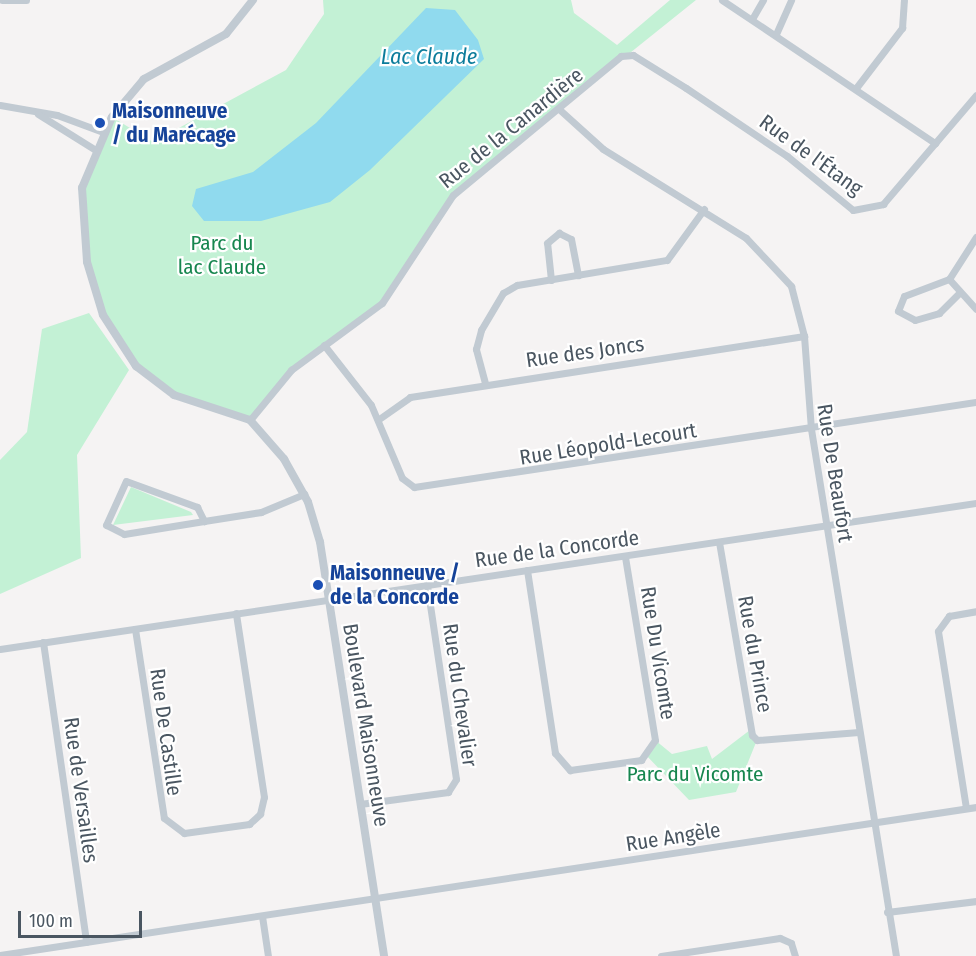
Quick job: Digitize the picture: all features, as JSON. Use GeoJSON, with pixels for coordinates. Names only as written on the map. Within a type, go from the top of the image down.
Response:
{"type":"FeatureCollection","features":[{"type":"Feature","properties":{"kind":"street"},"geometry":{"type":"LineString","coordinates":[[2,0],[26,0]]}},
{"type":"Feature","properties":{"kind":"street","name":"Boulevard Maisonneuve"},"geometry":{"type":"LineString","coordinates":[[253,0],[226,34],[165,65],[132,90],[102,132],[81,188],[81,214],[89,275],[108,326],[136,366],[165,390],[250,420],[274,445],[304,494],[316,527],[329,599],[384,956]]}},
{"type":"Feature","properties":{"kind":"street"},"geometry":{"type":"LineString","coordinates":[[722,0],[776,34],[935,143]]}},
{"type":"Feature","properties":{"kind":"street"},"geometry":{"type":"LineString","coordinates":[[752,19],[763,0]]}},
{"type":"Feature","properties":{"kind":"street"},"geometry":{"type":"LineString","coordinates":[[776,34],[791,0]]}},
{"type":"Feature","properties":{"kind":"street"},"geometry":{"type":"LineString","coordinates":[[856,88],[902,28],[904,0]]}},
{"type":"Feature","properties":{"kind":"street","name":"Rue de la Canardière"},"geometry":{"type":"LineString","coordinates":[[250,420],[273,388],[324,345],[382,303],[453,195],[560,110],[621,56],[633,55]]}},
{"type":"Feature","properties":{"kind":"street","name":"Rue de l'Étang"},"geometry":{"type":"LineString","coordinates":[[633,55],[787,156],[853,210],[883,204],[976,95]]}},
{"type":"Feature","properties":{"kind":"street"},"geometry":{"type":"LineString","coordinates":[[0,105],[36,112],[102,132]]}},
{"type":"Feature","properties":{"kind":"street","name":"Rue De Beaufort"},"geometry":{"type":"LineString","coordinates":[[560,110],[619,159],[705,208],[781,270],[798,308],[804,336],[811,429],[887,912],[896,956]]}},
{"type":"Feature","properties":{"kind":"street"},"geometry":{"type":"LineString","coordinates":[[36,112],[94,149]]}},
{"type":"Feature","properties":{"kind":"street"},"geometry":{"type":"LineString","coordinates":[[485,383],[476,349],[481,330],[503,293],[517,285],[667,260],[705,208]]}},
{"type":"Feature","properties":{"kind":"street"},"geometry":{"type":"LineString","coordinates":[[551,280],[547,243],[559,233],[571,239],[578,275]]}},
{"type":"Feature","properties":{"kind":"street"},"geometry":{"type":"LineString","coordinates":[[958,294],[939,313],[915,320],[898,311],[904,296],[949,279],[976,237]]}},
{"type":"Feature","properties":{"kind":"street"},"geometry":{"type":"LineString","coordinates":[[949,279],[958,294],[976,309]]}},
{"type":"Feature","properties":{"kind":"street","name":"Rue des Joncs"},"geometry":{"type":"LineString","coordinates":[[379,419],[410,397],[485,383],[804,336]]}},
{"type":"Feature","properties":{"kind":"street","name":"Rue Léopold-Lecourt"},"geometry":{"type":"LineString","coordinates":[[324,345],[379,419],[402,478],[420,488],[976,402]]}},
{"type":"Feature","properties":{"kind":"street"},"geometry":{"type":"LineString","coordinates":[[204,521],[197,507],[129,481],[123,484],[106,525],[120,534],[204,521],[261,512],[304,494]]}},
{"type":"Feature","properties":{"kind":"street","name":"Rue de la Concorde"},"geometry":{"type":"LineString","coordinates":[[0,649],[976,503]]}},
{"type":"Feature","properties":{"kind":"street","name":"Rue du Prince"},"geometry":{"type":"LineString","coordinates":[[719,542],[752,735],[757,740],[859,732]]}},
{"type":"Feature","properties":{"kind":"street","name":"Rue Du Vicomte"},"geometry":{"type":"LineString","coordinates":[[527,570],[555,753],[570,770],[641,760],[655,740],[625,556]]}},
{"type":"Feature","properties":{"kind":"street","name":"Rue du Chevalier"},"geometry":{"type":"LineString","coordinates":[[360,804],[448,792],[456,779],[427,584]]}},
{"type":"Feature","properties":{"kind":"street"},"geometry":{"type":"LineString","coordinates":[[966,808],[938,631],[949,616],[976,611]]}},
{"type":"Feature","properties":{"kind":"street","name":"Rue De Castille"},"geometry":{"type":"LineString","coordinates":[[135,628],[164,819],[184,833],[238,825],[260,814],[264,797],[236,613]]}},
{"type":"Feature","properties":{"kind":"street","name":"Rue de Versailles"},"geometry":{"type":"LineString","coordinates":[[43,642],[86,942]]}},
{"type":"Feature","properties":{"kind":"street","name":"Rue Angèle"},"geometry":{"type":"LineString","coordinates":[[0,955],[976,807]]}},
{"type":"Feature","properties":{"kind":"street"},"geometry":{"type":"LineString","coordinates":[[887,912],[976,901]]}},
{"type":"Feature","properties":{"kind":"street"},"geometry":{"type":"LineString","coordinates":[[262,915],[268,956]]}},
{"type":"Feature","properties":{"kind":"street"},"geometry":{"type":"LineString","coordinates":[[660,956],[780,938],[791,943],[795,956]]}},
{"type":"Feature","properties":{"kind":"green space","name":"Parc du lac Claude"},"geometry":{"type":"Polygon","coordinates":[[[323,0],[571,0],[574,13],[617,45],[670,0],[696,0],[453,195],[382,303],[291,370],[250,420],[189,401],[144,374],[96,301],[81,198],[112,117],[153,142],[286,70],[324,14],[323,0]]]}},
{"type":"Feature","properties":{"kind":"green space"},"geometry":{"type":"Polygon","coordinates":[[[89,313],[129,370],[77,455],[81,558],[0,594],[0,460],[27,432],[42,329],[89,313]]]}},
{"type":"Feature","properties":{"kind":"green space"},"geometry":{"type":"Polygon","coordinates":[[[131,487],[191,512],[193,515],[113,525],[131,487]]]}},
{"type":"Feature","properties":{"kind":"green space","name":"Parc du Vicomte"},"geometry":{"type":"Polygon","coordinates":[[[750,730],[757,740],[736,792],[689,800],[645,754],[655,740],[672,754],[707,746],[712,759],[750,730]]]}},
{"type":"Feature","properties":{"kind":"water","name":"Lac Claude"},"geometry":{"type":"Polygon","coordinates":[[[426,8],[455,10],[478,40],[484,59],[370,170],[330,202],[261,221],[204,221],[192,206],[196,189],[253,172],[316,123],[426,8]]]}},
{"type":"Feature","properties":{"kind":"place","name":"Maisonneuve / du Marécage"},"geometry":{"type":"Point","coordinates":[100,123]}},
{"type":"Feature","properties":{"kind":"place","name":"Maisonneuve / de la Concorde"},"geometry":{"type":"Point","coordinates":[318,585]}}]}
